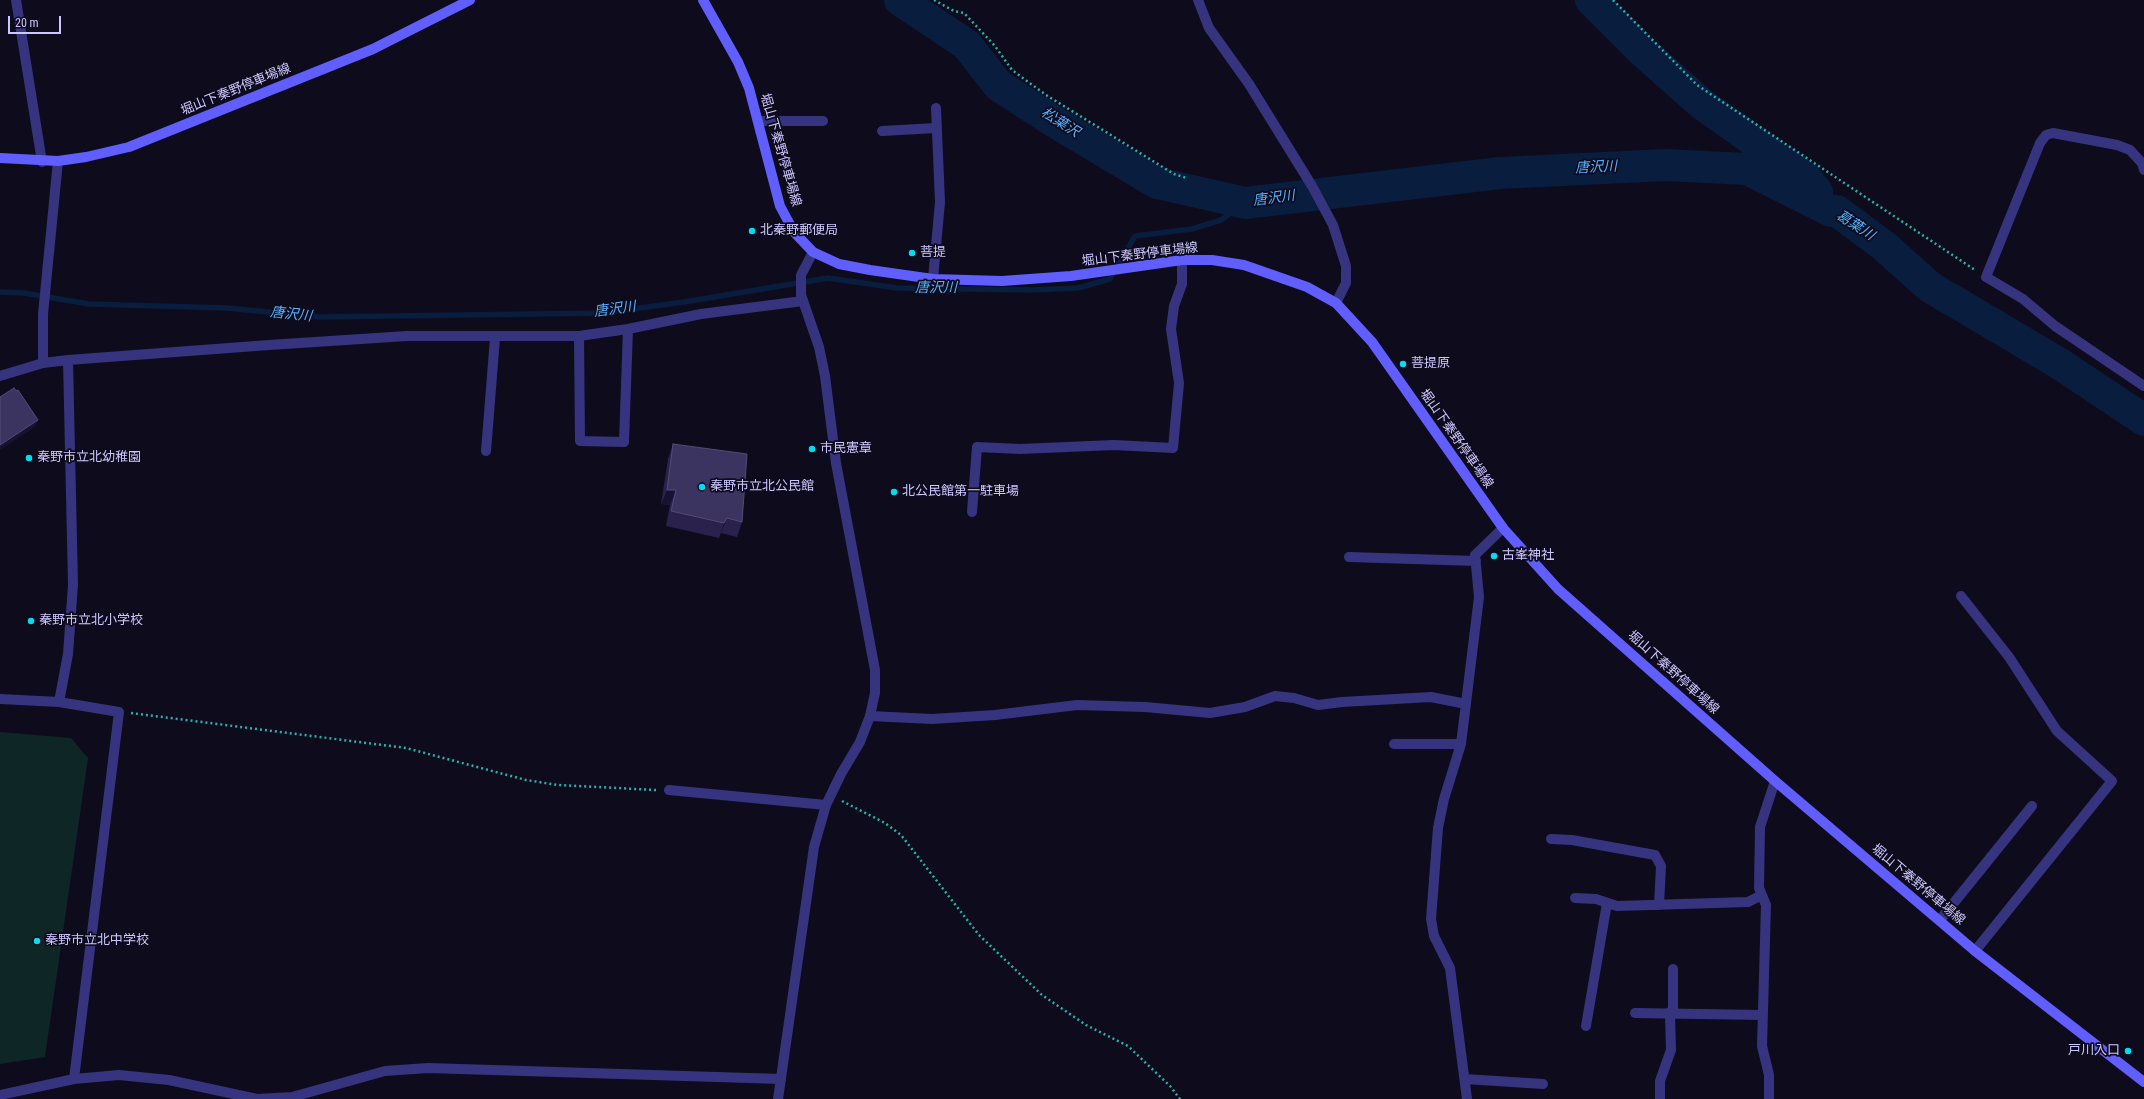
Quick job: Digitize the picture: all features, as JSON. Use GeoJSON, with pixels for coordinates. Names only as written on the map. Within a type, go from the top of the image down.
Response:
{"type":"FeatureCollection","features":[{"type":"Feature","properties":{"kind":"main road","name":"堀山下秦野停車場線"},"geometry":{"type":"LineString","coordinates":[[0,158],[42,162],[58,161],[86,157],[129,147],[373,49],[470,0]]}},
{"type":"Feature","properties":{"kind":"main road","name":"堀山下秦野停車場線"},"geometry":{"type":"LineString","coordinates":[[703,0],[738,62],[749,88],[759,121],[780,206],[794,232],[813,252],[840,264],[933,279],[1002,280],[1071,276],[1182,260],[1212,260],[1244,266],[1307,287],[1336,303],[1372,342],[1504,528],[1558,589],[1775,781],[1975,951],[2144,1082]]}},
{"type":"Feature","properties":{"kind":"street"},"geometry":{"type":"LineString","coordinates":[[16,0],[42,162]]}},
{"type":"Feature","properties":{"kind":"street"},"geometry":{"type":"LineString","coordinates":[[1198,0],[1209,28],[1249,84],[1312,186],[1333,225],[1346,266],[1346,283],[1336,303]]}},
{"type":"Feature","properties":{"kind":"street"},"geometry":{"type":"LineString","coordinates":[[933,279],[940,202],[936,108]]}},
{"type":"Feature","properties":{"kind":"street"},"geometry":{"type":"LineString","coordinates":[[759,121],[823,121]]}},
{"type":"Feature","properties":{"kind":"street"},"geometry":{"type":"LineString","coordinates":[[882,131],[936,128]]}},
{"type":"Feature","properties":{"kind":"street"},"geometry":{"type":"LineString","coordinates":[[2144,170],[2142,163],[2130,150],[2117,145],[2054,133],[2046,135],[2040,143],[1986,277],[2023,299],[2056,326],[2144,386]]}},
{"type":"Feature","properties":{"kind":"street"},"geometry":{"type":"LineString","coordinates":[[43,364],[43,314],[58,161]]}},
{"type":"Feature","properties":{"kind":"street"},"geometry":{"type":"LineString","coordinates":[[778,1099],[814,847],[828,801],[860,742],[870,716],[875,693],[876,670],[836,463],[825,376],[819,347],[802,298],[800,275],[813,252]]}},
{"type":"Feature","properties":{"kind":"street"},"geometry":{"type":"LineString","coordinates":[[972,512],[977,447],[1020,449],[1114,445],[1173,448],[1179,383],[1171,329],[1174,306],[1182,284],[1182,260]]}},
{"type":"Feature","properties":{"kind":"street"},"geometry":{"type":"LineString","coordinates":[[0,376],[43,364],[68,360],[408,336],[494,338],[579,336],[628,329],[701,314],[802,298]]}},
{"type":"Feature","properties":{"kind":"street"},"geometry":{"type":"LineString","coordinates":[[579,336],[580,441],[624,442],[628,329]]}},
{"type":"Feature","properties":{"kind":"street"},"geometry":{"type":"LineString","coordinates":[[486,451],[494,338]]}},
{"type":"Feature","properties":{"kind":"street"},"geometry":{"type":"LineString","coordinates":[[59,702],[68,654],[73,585],[68,360]]}},
{"type":"Feature","properties":{"kind":"street"},"geometry":{"type":"LineString","coordinates":[[1467,1099],[1450,968],[1434,936],[1431,919],[1438,828],[1444,799],[1461,744],[1479,597],[1475,555],[1504,528]]}},
{"type":"Feature","properties":{"kind":"street"},"geometry":{"type":"LineString","coordinates":[[1350,557],[1476,561]]}},
{"type":"Feature","properties":{"kind":"street"},"geometry":{"type":"LineString","coordinates":[[1961,596],[2009,657],[2057,731],[2112,780],[1975,951]]}},
{"type":"Feature","properties":{"kind":"street"},"geometry":{"type":"LineString","coordinates":[[870,716],[932,719],[995,715],[1077,705],[1145,707],[1210,714],[1245,707],[1274,696],[1294,698],[1318,705],[1431,698],[1466,704]]}},
{"type":"Feature","properties":{"kind":"street"},"geometry":{"type":"LineString","coordinates":[[0,699],[59,702],[119,712],[74,1079]]}},
{"type":"Feature","properties":{"kind":"street"},"geometry":{"type":"LineString","coordinates":[[1394,744],[1461,744]]}},
{"type":"Feature","properties":{"kind":"street"},"geometry":{"type":"LineString","coordinates":[[1769,1099],[1769,1075],[1762,1046],[1766,905],[1759,888],[1760,827],[1775,781]]}},
{"type":"Feature","properties":{"kind":"street"},"geometry":{"type":"LineString","coordinates":[[669,790],[828,801]]}},
{"type":"Feature","properties":{"kind":"street"},"geometry":{"type":"LineString","coordinates":[[1940,920],[2032,806]]}},
{"type":"Feature","properties":{"kind":"street"},"geometry":{"type":"LineString","coordinates":[[1551,838],[1572,840],[1655,855],[1661,866],[1659,905]]}},
{"type":"Feature","properties":{"kind":"street"},"geometry":{"type":"LineString","coordinates":[[1575,898],[1596,899],[1617,906],[1748,902],[1762,895]]}},
{"type":"Feature","properties":{"kind":"street"},"geometry":{"type":"LineString","coordinates":[[1586,1026],[1607,903]]}},
{"type":"Feature","properties":{"kind":"street"},"geometry":{"type":"LineString","coordinates":[[1660,1099],[1660,1081],[1671,1050],[1670,1014],[1673,1008],[1673,969]]}},
{"type":"Feature","properties":{"kind":"street"},"geometry":{"type":"LineString","coordinates":[[1635,1013],[1763,1015]]}},
{"type":"Feature","properties":{"kind":"street"},"geometry":{"type":"LineString","coordinates":[[0,1094],[74,1079],[119,1075],[169,1080],[257,1099],[292,1097],[385,1071],[428,1068],[781,1079]]}},
{"type":"Feature","properties":{"kind":"street"},"geometry":{"type":"LineString","coordinates":[[1465,1079],[1543,1084]]}},
{"type":"Feature","properties":{"kind":"path"},"geometry":{"type":"LineString","coordinates":[[934,0],[954,11],[964,13],[995,46],[1012,70],[1046,95],[1174,174],[1187,178]]}},
{"type":"Feature","properties":{"kind":"path"},"geometry":{"type":"LineString","coordinates":[[1613,0],[1697,85],[1986,277]]}},
{"type":"Feature","properties":{"kind":"path"},"geometry":{"type":"LineString","coordinates":[[119,712],[406,748],[526,780],[558,785],[669,790]]}},
{"type":"Feature","properties":{"kind":"path"},"geometry":{"type":"LineString","coordinates":[[828,801],[846,802],[885,823],[901,834],[979,935],[1042,995],[1086,1025],[1128,1046],[1170,1086],[1180,1099]]}},
{"type":"Feature","properties":{"kind":"green space","name":"秦野市立北中学校"},"geometry":{"type":"Polygon","coordinates":[[[0,732],[71,738],[88,758],[45,1057],[0,1064],[0,732]]]}},
{"type":"Feature","properties":{"kind":"building"},"geometry":{"type":"Polygon","coordinates":[[[14,388],[16,391],[18,390],[38,420],[0,445],[0,397],[14,388]]]}},
{"type":"Feature","properties":{"kind":"building","name":"秦野市立北公民館"},"geometry":{"type":"Polygon","coordinates":[[[673,444],[747,454],[742,522],[727,518],[724,523],[671,511],[676,490],[667,490],[673,444]]]}},
{"type":"Feature","properties":{"kind":"waterway","name":"唐沢川"},"geometry":{"type":"LineString","coordinates":[[900,0],[967,45],[998,85],[1050,119],[1157,183],[1245,203],[1500,173],[1666,165],[1747,169],[1831,211],[1837,211],[1884,246],[1930,287],[2060,364],[2144,420]]}},
{"type":"Feature","properties":{"kind":"waterway","name":"葛葉川"},"geometry":{"type":"LineString","coordinates":[[1591,0],[1641,50],[1702,104],[1806,178],[1817,192]]}},
{"type":"Feature","properties":{"kind":"waterway","name":"唐沢川"},"geometry":{"type":"LineString","coordinates":[[0,292],[24,293],[89,304],[227,308],[319,317],[603,313],[684,302],[828,278],[897,288],[1032,290],[1078,288],[1110,279],[1135,236],[1192,229],[1221,220],[1245,203]]}},
{"type":"Feature","properties":{"kind":"place","name":"北秦野郵便局"},"geometry":{"type":"Point","coordinates":[752,231]}},
{"type":"Feature","properties":{"kind":"place","name":"菩提"},"geometry":{"type":"Point","coordinates":[912,253]}},
{"type":"Feature","properties":{"kind":"place","name":"菩提原"},"geometry":{"type":"Point","coordinates":[1403,364]}},
{"type":"Feature","properties":{"kind":"place","name":"市民憲章"},"geometry":{"type":"Point","coordinates":[812,449]}},
{"type":"Feature","properties":{"kind":"place","name":"秦野市立北幼稚園"},"geometry":{"type":"Point","coordinates":[29,458]}},
{"type":"Feature","properties":{"kind":"place","name":"秦野市立北公民館"},"geometry":{"type":"Point","coordinates":[702,487]}},
{"type":"Feature","properties":{"kind":"place","name":"北公民館第一駐車場"},"geometry":{"type":"Point","coordinates":[894,492]}},
{"type":"Feature","properties":{"kind":"place","name":"古峯神社"},"geometry":{"type":"Point","coordinates":[1494,556]}},
{"type":"Feature","properties":{"kind":"place","name":"秦野市立北小学校"},"geometry":{"type":"Point","coordinates":[31,621]}},
{"type":"Feature","properties":{"kind":"place","name":"秦野市立北中学校"},"geometry":{"type":"Point","coordinates":[37,941]}},
{"type":"Feature","properties":{"kind":"place","name":"戸川入口"},"geometry":{"type":"Point","coordinates":[2128,1051]}},
{"type":"Feature","properties":{"kind":"water label","name":"松葉沢"},"geometry":{"type":"Point","coordinates":[1060,123]}}]}
